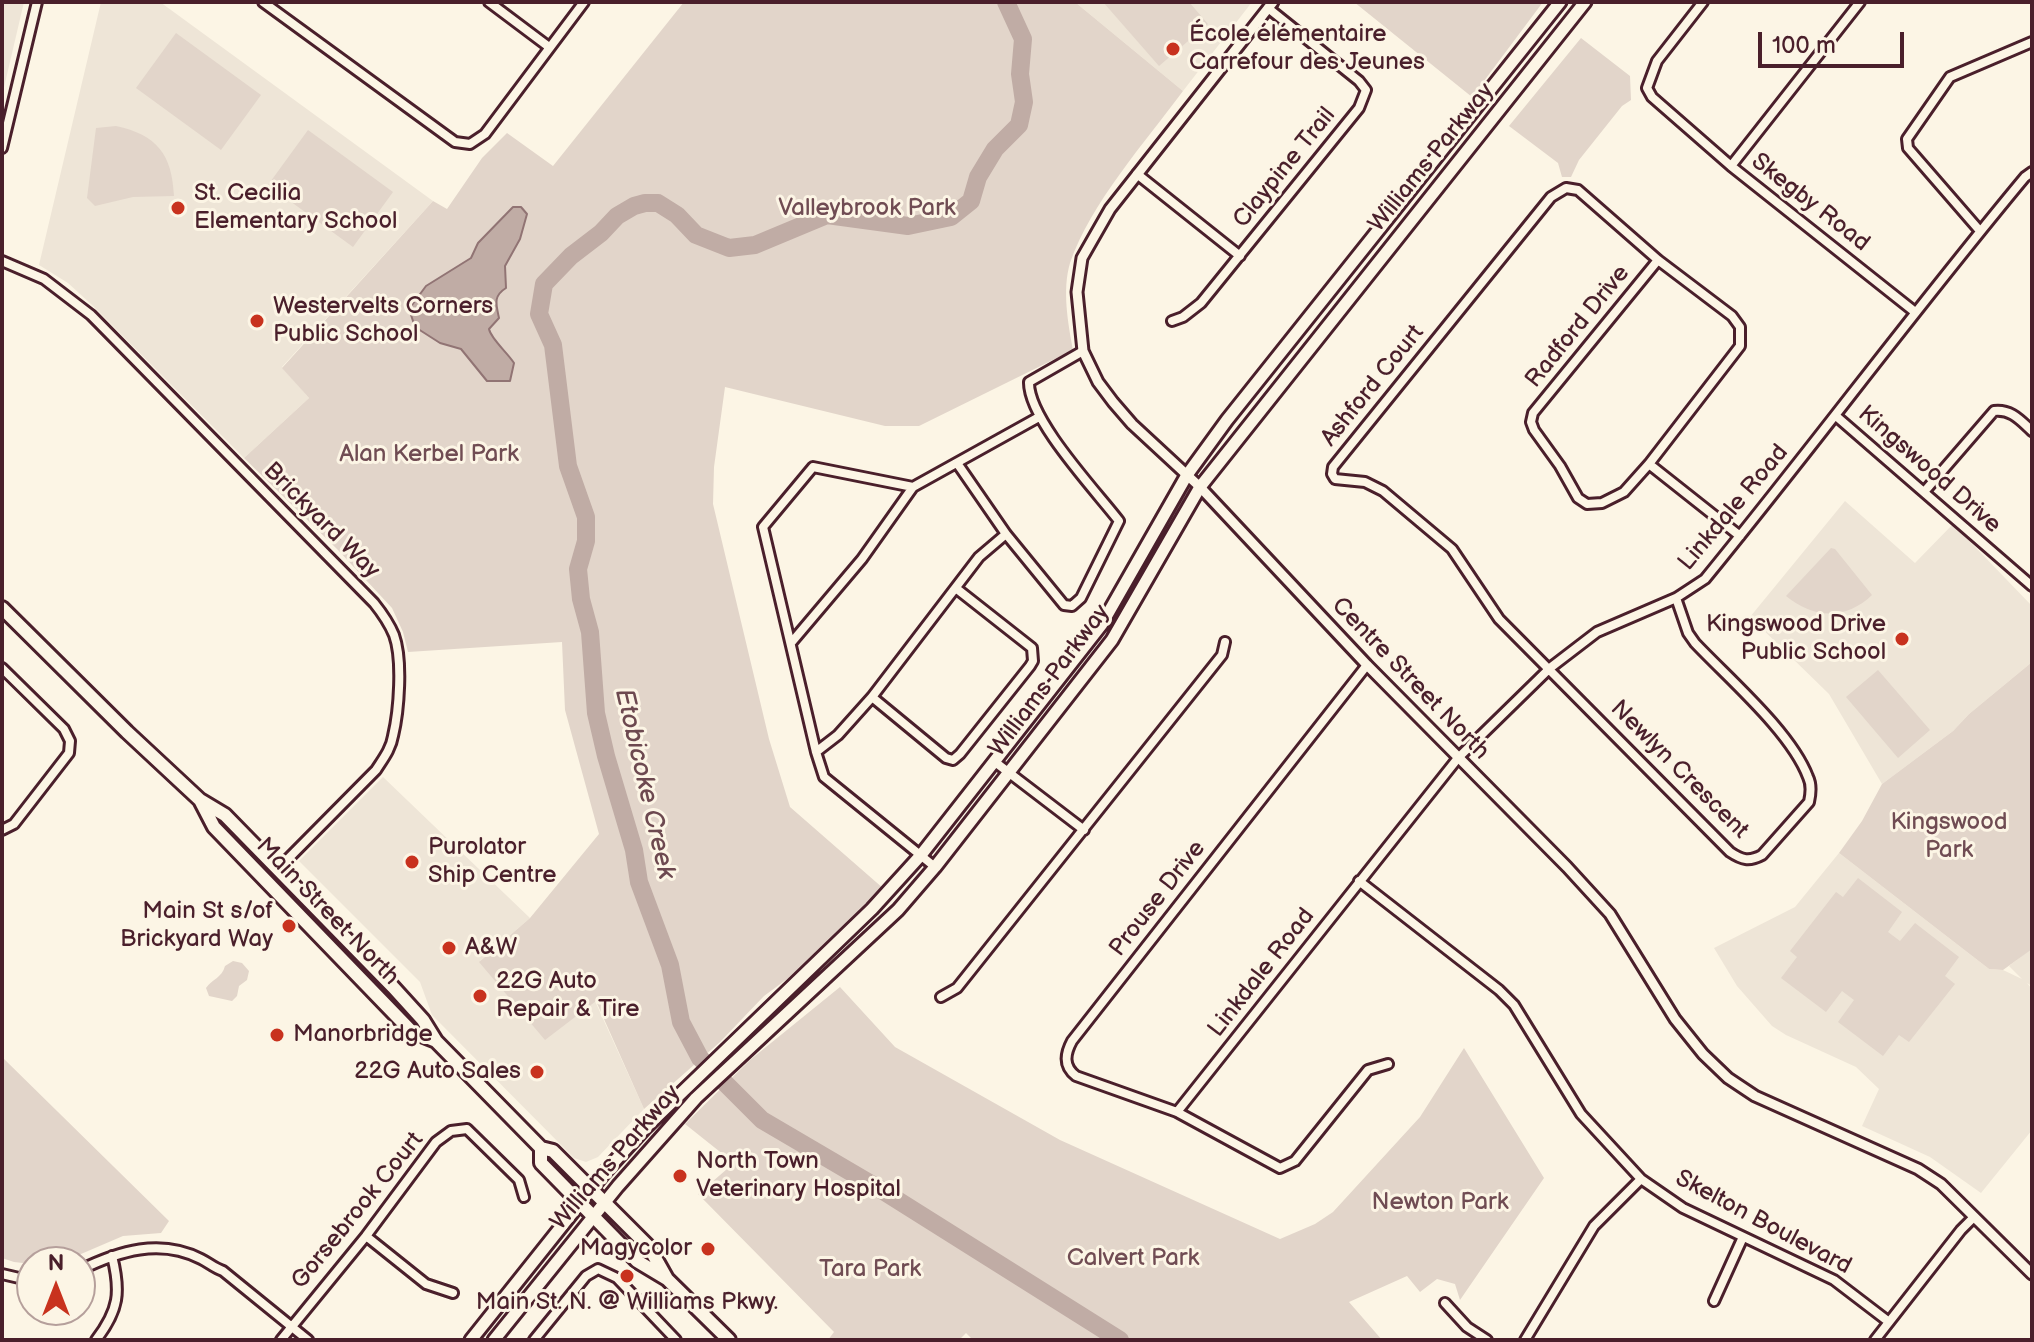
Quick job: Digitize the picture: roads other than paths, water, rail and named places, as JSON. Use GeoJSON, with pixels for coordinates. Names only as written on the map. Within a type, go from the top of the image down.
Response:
{"type":"FeatureCollection","features":[{"type":"Feature","properties":{"kind":"main road","name":"Williams Parkway"},"geometry":{"type":"LineString","coordinates":[[471,1340],[591,1189],[644,1129],[872,909],[921,855],[1102,624],[1187,475],[1227,420],[1560,2]]}},
{"type":"Feature","properties":{"kind":"main road","name":"Williams Parkway"},"geometry":{"type":"LineString","coordinates":[[494,1340],[593,1216],[696,1098],[898,910],[935,867],[1112,640],[1200,487],[1585,2]]}},
{"type":"Feature","properties":{"kind":"main road","name":"Main Street North"},"geometry":{"type":"LineString","coordinates":[[2,608],[200,800],[225,815],[413,1009],[436,1041],[541,1148],[553,1151],[649,1247],[667,1279]]}},
{"type":"Feature","properties":{"kind":"main road","name":"Main Street North"},"geometry":{"type":"LineString","coordinates":[[200,800],[214,827],[411,1031],[436,1041]]}},
{"type":"Feature","properties":{"kind":"main road","name":"Main Street North"},"geometry":{"type":"LineString","coordinates":[[541,1148],[541,1163],[580,1203],[637,1261],[667,1279],[729,1340]]}},
{"type":"Feature","properties":{"kind":"street"},"geometry":{"type":"LineString","coordinates":[[2,148],[37,2]]}},
{"type":"Feature","properties":{"kind":"street"},"geometry":{"type":"LineString","coordinates":[[263,2],[455,142],[470,144],[485,134],[584,2]]}},
{"type":"Feature","properties":{"kind":"street"},"geometry":{"type":"LineString","coordinates":[[489,2],[549,47]]}},
{"type":"Feature","properties":{"kind":"street"},"geometry":{"type":"LineString","coordinates":[[1703,2],[1657,61],[1647,88],[1652,97],[1731,166]]}},
{"type":"Feature","properties":{"kind":"street","name":"Skegby Road"},"geometry":{"type":"LineString","coordinates":[[1860,2],[1731,166],[1915,312]]}},
{"type":"Feature","properties":{"kind":"street","name":"Centre Street North"},"geometry":{"type":"LineString","coordinates":[[1271,5],[1137,174],[1097,229],[1082,258],[1077,304],[1083,351],[1098,382],[1132,424],[1200,487],[1367,665],[1610,914],[1675,1019],[1703,1054],[1728,1078],[1755,1096],[1918,1169],[1941,1184],[2032,1274]]}},
{"type":"Feature","properties":{"kind":"street","name":"Claypine Trail"},"geometry":{"type":"LineString","coordinates":[[1172,321],[1183,317],[1201,303],[1359,108],[1366,90],[1271,5]]}},
{"type":"Feature","properties":{"kind":"street"},"geometry":{"type":"LineString","coordinates":[[1980,231],[1908,148],[1907,139],[1950,77],[2032,42]]}},
{"type":"Feature","properties":{"kind":"street","name":"Linkdale Road"},"geometry":{"type":"LineString","coordinates":[[1177,1112],[1458,758],[1550,668],[1597,632],[1697,587],[1980,231],[2032,172]]}},
{"type":"Feature","properties":{"kind":"street","name":"Claypine Trail"},"geometry":{"type":"LineString","coordinates":[[1137,174],[1240,256]]}},
{"type":"Feature","properties":{"kind":"street","name":"Ashford Court"},"geometry":{"type":"LineString","coordinates":[[1550,668],[1499,619],[1452,549],[1383,491],[1365,482],[1335,479],[1333,467],[1557,191],[1566,188],[1578,190],[1658,260]]}},
{"type":"Feature","properties":{"kind":"street","name":"Radford Drive"},"geometry":{"type":"LineString","coordinates":[[1658,260],[1732,316],[1742,336],[1740,346],[1649,464],[1624,492],[1602,503],[1587,504],[1578,498],[1531,422],[1533,413],[1658,260]]}},
{"type":"Feature","properties":{"kind":"street","name":"Brickyard Way"},"geometry":{"type":"LineString","coordinates":[[2,261],[44,279],[91,315],[374,603],[387,620],[395,638],[398,658],[393,739],[376,770],[278,869]]}},
{"type":"Feature","properties":{"kind":"street"},"geometry":{"type":"LineString","coordinates":[[957,463],[1006,534],[1064,605],[1072,606],[1081,598],[1119,521],[1039,417],[1029,391],[1029,382],[1083,351]]}},
{"type":"Feature","properties":{"kind":"street"},"geometry":{"type":"LineString","coordinates":[[1924,492],[1994,411],[2011,413],[2032,431]]}},
{"type":"Feature","properties":{"kind":"street","name":"Kingswood Drive"},"geometry":{"type":"LineString","coordinates":[[1836,416],[2032,586]]}},
{"type":"Feature","properties":{"kind":"street"},"geometry":{"type":"LineString","coordinates":[[791,643],[862,559],[913,487],[1039,417]]}},
{"type":"Feature","properties":{"kind":"street"},"geometry":{"type":"LineString","coordinates":[[1649,464],[1740,536]]}},
{"type":"Feature","properties":{"kind":"street"},"geometry":{"type":"LineString","coordinates":[[913,487],[813,467],[763,527],[824,777],[935,867]]}},
{"type":"Feature","properties":{"kind":"street"},"geometry":{"type":"LineString","coordinates":[[816,752],[838,735],[872,697],[979,557],[1006,534]]}},
{"type":"Feature","properties":{"kind":"street"},"geometry":{"type":"LineString","coordinates":[[872,697],[946,758],[953,760],[1030,666],[1033,661],[1032,648],[957,589]]}},
{"type":"Feature","properties":{"kind":"street","name":"Newlyn Crescent"},"geometry":{"type":"LineString","coordinates":[[1550,668],[1730,852],[1740,859],[1752,861],[1762,855],[1809,802],[1811,790],[1808,777],[1785,738],[1695,643],[1688,633],[1676,598]]}},
{"type":"Feature","properties":{"kind":"street"},"geometry":{"type":"LineString","coordinates":[[941,997],[957,988],[1084,830],[1222,655],[1225,642]]}},
{"type":"Feature","properties":{"kind":"street","name":"Prouse Drive"},"geometry":{"type":"LineString","coordinates":[[1177,1112],[1076,1076],[1068,1070],[1067,1049],[1367,665]]}},
{"type":"Feature","properties":{"kind":"street"},"geometry":{"type":"LineString","coordinates":[[2,668],[64,729],[70,741],[69,753],[14,824],[2,830]]}},
{"type":"Feature","properties":{"kind":"street"},"geometry":{"type":"LineString","coordinates":[[995,762],[1084,830]]}},
{"type":"Feature","properties":{"kind":"street","name":"Skelton Boulevard"},"geometry":{"type":"LineString","coordinates":[[1359,881],[1514,1005],[1581,1114],[1641,1179],[1683,1208],[1834,1280],[1889,1322]]}},
{"type":"Feature","properties":{"kind":"street"},"geometry":{"type":"LineString","coordinates":[[1177,1112],[1280,1168],[1295,1161],[1368,1070],[1388,1064]]}},
{"type":"Feature","properties":{"kind":"street","name":"Gorsebrook Court"},"geometry":{"type":"LineString","coordinates":[[281,1340],[366,1236],[436,1142],[451,1131],[467,1129],[519,1180],[524,1197]]}},
{"type":"Feature","properties":{"kind":"street"},"geometry":{"type":"LineString","coordinates":[[1525,1340],[1594,1226],[1641,1179]]}},
{"type":"Feature","properties":{"kind":"street"},"geometry":{"type":"LineString","coordinates":[[1875,1340],[1974,1217]]}},
{"type":"Feature","properties":{"kind":"street"},"geometry":{"type":"LineString","coordinates":[[366,1236],[426,1284],[453,1293]]}},
{"type":"Feature","properties":{"kind":"street"},"geometry":{"type":"LineString","coordinates":[[1714,1301],[1743,1237]]}},
{"type":"Feature","properties":{"kind":"street"},"geometry":{"type":"LineString","coordinates":[[96,1263],[131,1249],[149,1248],[171,1250],[201,1259],[223,1271],[308,1340]]}},
{"type":"Feature","properties":{"kind":"street"},"geometry":{"type":"LineString","coordinates":[[96,1340],[108,1324],[118,1299],[118,1279],[112,1256]]}},
{"type":"Feature","properties":{"kind":"street"},"geometry":{"type":"LineString","coordinates":[[534,1340],[586,1276],[598,1269],[617,1278],[676,1340]]}},
{"type":"Feature","properties":{"kind":"street"},"geometry":{"type":"LineString","coordinates":[[1445,1303],[1467,1327],[1487,1340]]}},
{"type":"Feature","properties":{"kind":"waterway","name":"Etobicoke Creek"},"geometry":{"type":"LineString","coordinates":[[1006,2],[1023,39],[1020,74],[1024,102],[1019,125],[995,149],[978,177],[971,201],[951,217],[908,226],[827,215],[755,245],[729,248],[696,235],[677,215],[658,203],[645,203],[617,216],[544,284],[539,314],[553,345],[568,466],[586,517],[586,541],[578,569],[581,599],[590,632],[596,713],[634,850],[639,882],[670,965],[681,1022],[700,1058],[762,1120],[883,1191],[1120,1340]]}},
{"type":"Feature","properties":{"kind":"place","name":"École élémentaire Carrefour des Jeunes"},"geometry":{"type":"Point","coordinates":[1173,49]}},
{"type":"Feature","properties":{"kind":"place","name":"St. Cecilia Elementary School"},"geometry":{"type":"Point","coordinates":[178,208]}},
{"type":"Feature","properties":{"kind":"place","name":"Westervelts Corners Public School"},"geometry":{"type":"Point","coordinates":[257,321]}},
{"type":"Feature","properties":{"kind":"place","name":"Kingswood Drive Public School"},"geometry":{"type":"Point","coordinates":[1902,639]}},
{"type":"Feature","properties":{"kind":"place","name":"Purolator Ship Centre"},"geometry":{"type":"Point","coordinates":[412,862]}},
{"type":"Feature","properties":{"kind":"place","name":"Main St s/of Brickyard Way"},"geometry":{"type":"Point","coordinates":[289,926]}},
{"type":"Feature","properties":{"kind":"place","name":"A&W"},"geometry":{"type":"Point","coordinates":[449,948]}},
{"type":"Feature","properties":{"kind":"place","name":"22G Auto Repair & Tire"},"geometry":{"type":"Point","coordinates":[480,996]}},
{"type":"Feature","properties":{"kind":"place","name":"Manorbridge"},"geometry":{"type":"Point","coordinates":[277,1035]}},
{"type":"Feature","properties":{"kind":"place","name":"22G Auto Sales"},"geometry":{"type":"Point","coordinates":[537,1072]}},
{"type":"Feature","properties":{"kind":"place","name":"North Town Veterinary Hospital"},"geometry":{"type":"Point","coordinates":[680,1176]}},
{"type":"Feature","properties":{"kind":"place","name":"Magycolor"},"geometry":{"type":"Point","coordinates":[708,1249]}},
{"type":"Feature","properties":{"kind":"place","name":"Main St. N. @ Williams Pkwy."},"geometry":{"type":"Point","coordinates":[627,1276]}},
{"type":"Feature","properties":{"kind":"park label","name":"Valleybrook Park"},"geometry":{"type":"Point","coordinates":[867,209]}},
{"type":"Feature","properties":{"kind":"park label","name":"Alan Kerbel Park"},"geometry":{"type":"Point","coordinates":[429,455]}},
{"type":"Feature","properties":{"kind":"park label","name":"Kingswood Park"},"geometry":{"type":"Point","coordinates":[1949,837]}},
{"type":"Feature","properties":{"kind":"park label","name":"Newton Park"},"geometry":{"type":"Point","coordinates":[1440,1203]}},
{"type":"Feature","properties":{"kind":"park label","name":"Calvert Park"},"geometry":{"type":"Point","coordinates":[1133,1259]}},
{"type":"Feature","properties":{"kind":"park label","name":"Tara Park"},"geometry":{"type":"Point","coordinates":[870,1270]}}]}
